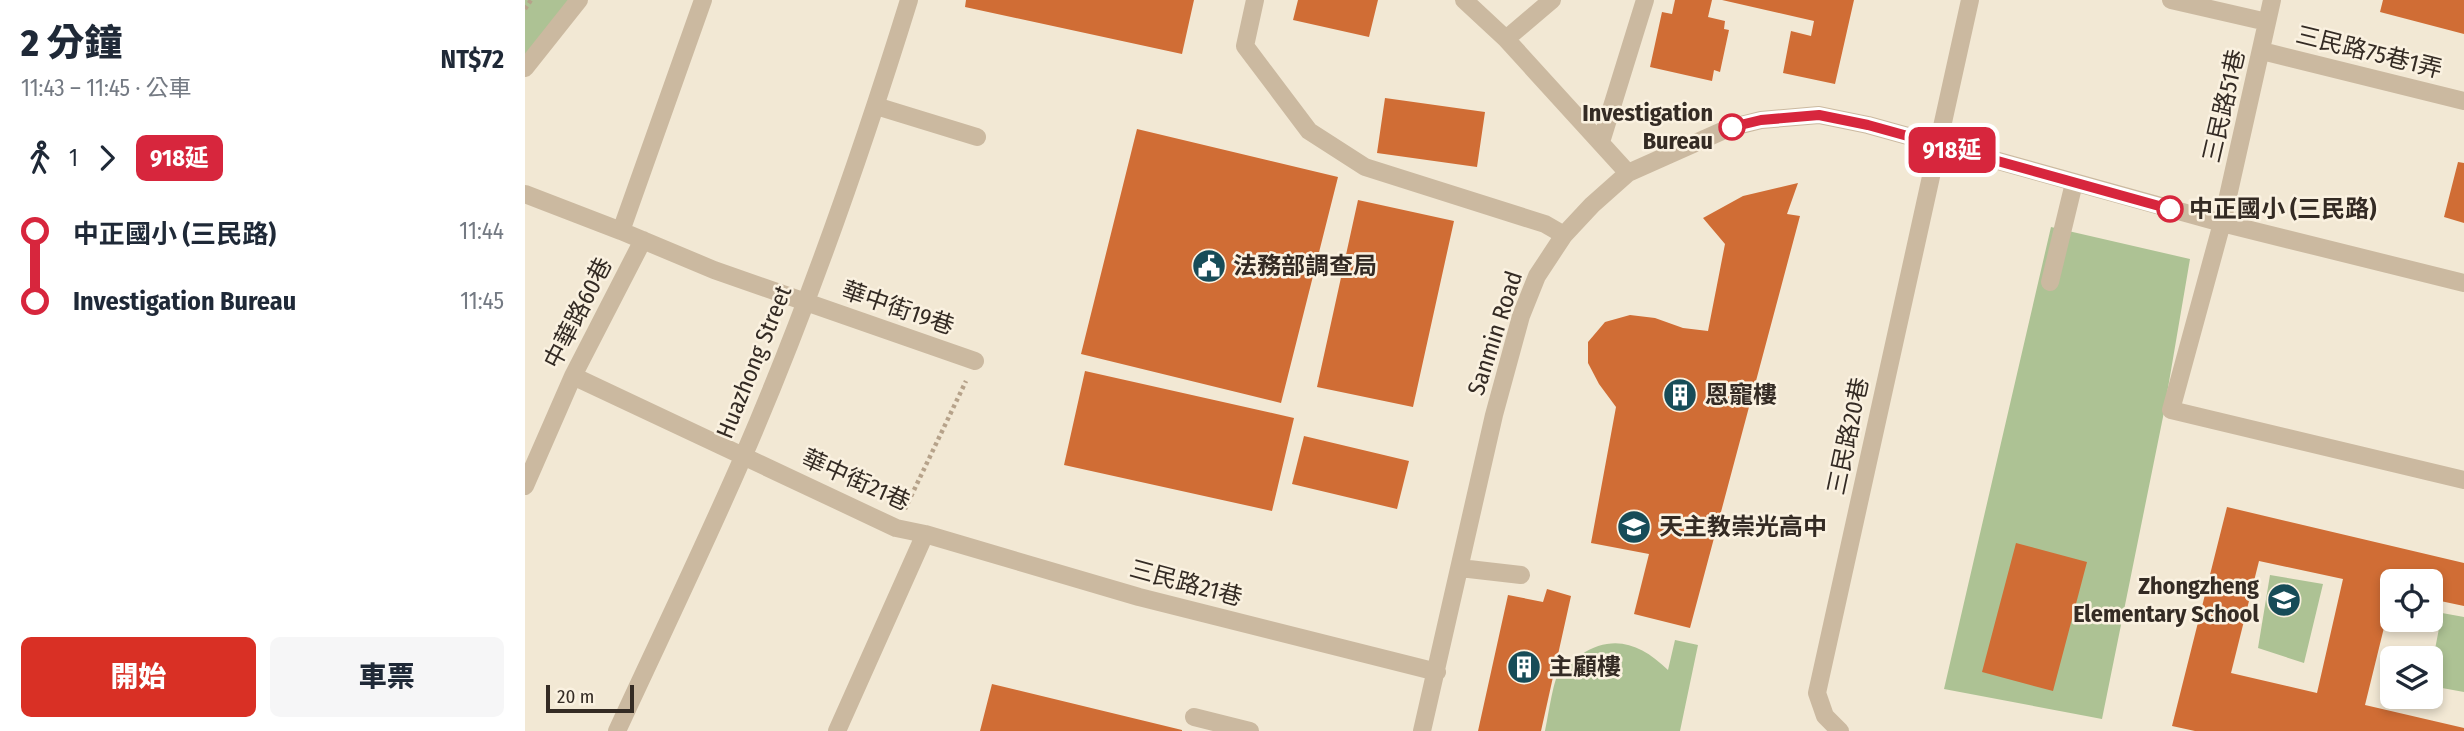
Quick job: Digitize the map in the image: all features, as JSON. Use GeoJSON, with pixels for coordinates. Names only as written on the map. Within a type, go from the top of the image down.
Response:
{"type":"FeatureCollection","features":[{"type":"Feature","properties":{"kind":"street"},"geometry":{"type":"LineString","coordinates":[[525,68],[579,0]]}},
{"type":"Feature","properties":{"kind":"street","name":"中華路60巷"},"geometry":{"type":"LineString","coordinates":[[621,231],[703,0]]}},
{"type":"Feature","properties":{"kind":"street","name":"Huazhong Street"},"geometry":{"type":"LineString","coordinates":[[617,731],[743,457],[805,301],[876,106],[909,0]]}},
{"type":"Feature","properties":{"kind":"street"},"geometry":{"type":"LineString","coordinates":[[1255,0],[1245,46],[1309,131],[1365,167],[1545,224],[1564,235]]}},
{"type":"Feature","properties":{"kind":"street"},"geometry":{"type":"LineString","coordinates":[[1464,0],[1506,39],[1628,173]]}},
{"type":"Feature","properties":{"kind":"street"},"geometry":{"type":"LineString","coordinates":[[1506,39],[1552,0]]}},
{"type":"Feature","properties":{"kind":"street"},"geometry":{"type":"LineString","coordinates":[[1601,142],[1645,0]]}},
{"type":"Feature","properties":{"kind":"street","name":"三民路20巷"},"geometry":{"type":"LineString","coordinates":[[1840,731],[1825,716],[1817,693],[1970,0]]}},
{"type":"Feature","properties":{"kind":"street"},"geometry":{"type":"LineString","coordinates":[[2171,0],[2267,22]]}},
{"type":"Feature","properties":{"kind":"street","name":"三民路51巷"},"geometry":{"type":"LineString","coordinates":[[2272,0],[2222,223],[2171,411],[2464,480]]}},
{"type":"Feature","properties":{"kind":"street","name":"三民路75巷1弄"},"geometry":{"type":"LineString","coordinates":[[2262,51],[2464,101]]}},
{"type":"Feature","properties":{"kind":"street"},"geometry":{"type":"LineString","coordinates":[[876,106],[977,137]]}},
{"type":"Feature","properties":{"kind":"street","name":"Sanmin Road"},"geometry":{"type":"LineString","coordinates":[[1422,731],[1494,415],[1521,316],[1537,276],[1564,235],[1628,173],[1729,128],[1761,120],[1819,115],[1868,125],[2222,223],[2464,283]]}},
{"type":"Feature","properties":{"kind":"street"},"geometry":{"type":"LineString","coordinates":[[2050,282],[2074,183]]}},
{"type":"Feature","properties":{"kind":"street","name":"華中街19巷"},"geometry":{"type":"LineString","coordinates":[[525,194],[714,270],[975,361]]}},
{"type":"Feature","properties":{"kind":"street","name":"中華路60巷"},"geometry":{"type":"LineString","coordinates":[[525,486],[573,376],[643,240]]}},
{"type":"Feature","properties":{"kind":"street","name":"華中街21巷"},"geometry":{"type":"LineString","coordinates":[[573,376],[896,528],[925,534],[838,731]]}},
{"type":"Feature","properties":{"kind":"street","name":"三民路21巷"},"geometry":{"type":"LineString","coordinates":[[925,534],[1139,597],[1437,672]]}},
{"type":"Feature","properties":{"kind":"street"},"geometry":{"type":"LineString","coordinates":[[1460,568],[1521,575]]}},
{"type":"Feature","properties":{"kind":"street"},"geometry":{"type":"LineString","coordinates":[[1194,717],[1250,731]]}},
{"type":"Feature","properties":{"kind":"path"},"geometry":{"type":"LineString","coordinates":[[525,9],[531,0]]}},
{"type":"Feature","properties":{"kind":"path"},"geometry":{"type":"LineString","coordinates":[[896,528],[975,361]]}},
{"type":"Feature","properties":{"kind":"green space"},"geometry":{"type":"Polygon","coordinates":[[[525,0],[571,0],[525,57],[525,0]]]}},
{"type":"Feature","properties":{"kind":"green space"},"geometry":{"type":"Polygon","coordinates":[[[2051,227],[2190,259],[2163,417],[2102,719],[1944,689],[2051,227]]]}},
{"type":"Feature","properties":{"kind":"green space"},"geometry":{"type":"Polygon","coordinates":[[[2270,575],[2323,584],[2304,663],[2258,648],[2270,575]]]}},
{"type":"Feature","properties":{"kind":"green space"},"geometry":{"type":"Polygon","coordinates":[[[2443,613],[2464,617],[2464,692],[2443,688],[2443,646],[2436,646],[2438,632],[2443,632],[2443,613]]]}},
{"type":"Feature","properties":{"kind":"green space"},"geometry":{"type":"Polygon","coordinates":[[[1675,640],[1698,645],[1680,731],[1545,731],[1557,677],[1571,660],[1604,644],[1627,644],[1648,654],[1668,670],[1675,640]]]}},
{"type":"Feature","properties":{"kind":"building"},"geometry":{"type":"Polygon","coordinates":[[[966,0],[1194,0],[1182,54],[965,7],[966,0]]]}},
{"type":"Feature","properties":{"kind":"building"},"geometry":{"type":"Polygon","coordinates":[[[1298,0],[1378,0],[1369,37],[1293,20],[1298,0]]]}},
{"type":"Feature","properties":{"kind":"building"},"geometry":{"type":"Polygon","coordinates":[[[1675,0],[1712,0],[1708,17],[1725,21],[1724,29],[1729,30],[1720,72],[1714,70],[1712,81],[1650,67],[1662,12],[1672,14],[1675,0]]]}},
{"type":"Feature","properties":{"kind":"building"},"geometry":{"type":"Polygon","coordinates":[[[1722,0],[1854,0],[1835,84],[1783,73],[1791,31],[1811,36],[1814,21],[1722,0]]]}},
{"type":"Feature","properties":{"kind":"building"},"geometry":{"type":"Polygon","coordinates":[[[2383,0],[2464,0],[2464,34],[2380,12],[2383,0]]]}},
{"type":"Feature","properties":{"kind":"building"},"geometry":{"type":"Polygon","coordinates":[[[1385,98],[1485,112],[1477,167],[1377,153],[1385,98]]]}},
{"type":"Feature","properties":{"kind":"building","name":"法務部調查局"},"geometry":{"type":"Polygon","coordinates":[[[1137,129],[1338,177],[1281,403],[1081,354],[1137,129]]]}},
{"type":"Feature","properties":{"kind":"building"},"geometry":{"type":"Polygon","coordinates":[[[2458,162],[2464,163],[2464,223],[2444,217],[2458,162]]]}},
{"type":"Feature","properties":{"kind":"building","name":"恩寵樓"},"geometry":{"type":"Polygon","coordinates":[[[1798,183],[1787,214],[1800,216],[1690,628],[1634,614],[1649,554],[1591,543],[1616,407],[1588,363],[1588,342],[1605,322],[1630,315],[1708,331],[1725,244],[1703,218],[1743,196],[1798,183]]]}},
{"type":"Feature","properties":{"kind":"building"},"geometry":{"type":"Polygon","coordinates":[[[1358,200],[1454,221],[1413,407],[1317,387],[1358,200]]]}},
{"type":"Feature","properties":{"kind":"building"},"geometry":{"type":"Polygon","coordinates":[[[1085,371],[1294,418],[1272,511],[1064,465],[1085,371]]]}},
{"type":"Feature","properties":{"kind":"building"},"geometry":{"type":"Polygon","coordinates":[[[1304,436],[1409,461],[1397,509],[1292,484],[1304,436]]]}},
{"type":"Feature","properties":{"kind":"building"},"geometry":{"type":"Polygon","coordinates":[[[2227,507],[2464,563],[2464,606],[2443,602],[2443,569],[2380,569],[2380,632],[2383,632],[2365,705],[2464,728],[2464,731],[2195,731],[2172,726],[2227,507]],[[2259,561],[2231,673],[2317,693],[2343,579],[2259,561]]]}},
{"type":"Feature","properties":{"kind":"building"},"geometry":{"type":"Polygon","coordinates":[[[2016,543],[2087,562],[2053,691],[1982,672],[2016,543]]]}},
{"type":"Feature","properties":{"kind":"building","name":"主顧樓"},"geometry":{"type":"Polygon","coordinates":[[[1547,589],[1571,596],[1541,731],[1478,731],[1508,595],[1543,602],[1547,589]]]}},
{"type":"Feature","properties":{"kind":"building"},"geometry":{"type":"Polygon","coordinates":[[[992,684],[1182,730],[1182,731],[980,731],[992,684]]]}},
{"type":"Feature","properties":{"kind":"bus line","name":"918延"},"geometry":{"type":"LineString","coordinates":[[1732,127],[1761,120],[1819,115],[1868,125],[2170,209]]}},
{"type":"Feature","properties":{"kind":"place","name":"Investigation Bureau"},"geometry":{"type":"Point","coordinates":[1732,127]}},
{"type":"Feature","properties":{"kind":"place","name":"中正國小 (三民路)"},"geometry":{"type":"Point","coordinates":[2170,209]}},
{"type":"Feature","properties":{"kind":"place","name":"法務部調查局"},"geometry":{"type":"Point","coordinates":[1209,266]}},
{"type":"Feature","properties":{"kind":"place","name":"恩寵樓"},"geometry":{"type":"Point","coordinates":[1680,395]}},
{"type":"Feature","properties":{"kind":"place","name":"天主教崇光高中"},"geometry":{"type":"Point","coordinates":[1634,527]}},
{"type":"Feature","properties":{"kind":"place","name":"Zhongzheng Elementary School"},"geometry":{"type":"Point","coordinates":[2284,600]}},
{"type":"Feature","properties":{"kind":"place","name":"主顧樓"},"geometry":{"type":"Point","coordinates":[1524,667]}}]}
